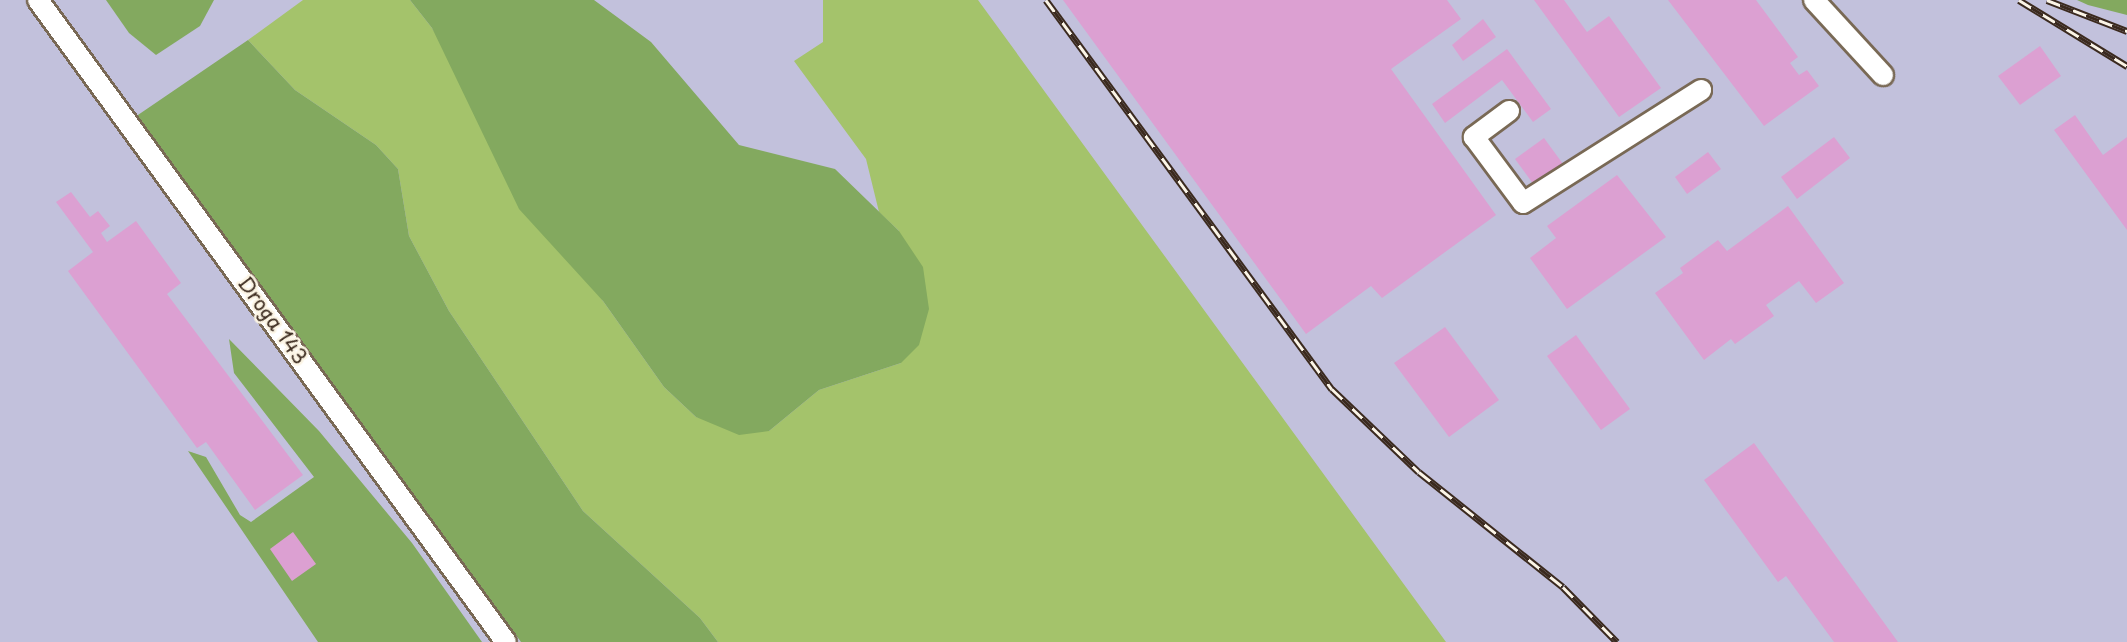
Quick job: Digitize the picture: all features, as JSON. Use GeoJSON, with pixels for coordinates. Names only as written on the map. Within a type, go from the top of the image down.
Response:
{"type":"FeatureCollection","features":[{"type":"Feature","properties":{"kind":"lane","name":"Droga 143"},"geometry":{"type":"LineString","coordinates":[[38,0],[507,642]]}},
{"type":"Feature","properties":{"kind":"lane"},"geometry":{"type":"LineString","coordinates":[[1814,0],[1883,75]]}},
{"type":"Feature","properties":{"kind":"lane"},"geometry":{"type":"LineString","coordinates":[[1509,111],[1474,137],[1523,202],[1701,90]]}},
{"type":"Feature","properties":{"kind":"shaded area"},"geometry":{"type":"Polygon","coordinates":[[[0,0],[2127,0],[2127,642],[0,642],[0,0]]]}},
{"type":"Feature","properties":{"kind":"green space"},"geometry":{"type":"Polygon","coordinates":[[[106,0],[214,0],[200,26],[156,55],[129,33],[106,0]]]}},
{"type":"Feature","properties":{"kind":"green space"},"geometry":{"type":"Polygon","coordinates":[[[303,0],[410,0],[432,28],[603,301],[664,387],[696,417],[769,431],[819,390],[901,363],[899,231],[879,212],[866,159],[794,61],[823,42],[823,0],[978,0],[1446,642],[718,642],[700,618],[583,511],[449,311],[409,236],[398,169],[376,145],[295,90],[248,40],[303,0]]]}},
{"type":"Feature","properties":{"kind":"green space"},"geometry":{"type":"Polygon","coordinates":[[[410,0],[594,0],[651,42],[739,145],[835,169],[899,231],[923,267],[929,309],[919,345],[901,363],[819,390],[769,431],[739,435],[696,417],[664,387],[603,301],[519,209],[432,28],[410,0]]]}},
{"type":"Feature","properties":{"kind":"green space"},"geometry":{"type":"Polygon","coordinates":[[[2077,0],[2127,0],[2127,15],[2088,5],[2077,0]]]}},
{"type":"Feature","properties":{"kind":"green space"},"geometry":{"type":"Polygon","coordinates":[[[248,40],[295,90],[376,145],[398,169],[409,236],[449,311],[583,511],[700,618],[718,642],[521,642],[135,117],[248,40]]]}},
{"type":"Feature","properties":{"kind":"green space"},"geometry":{"type":"Polygon","coordinates":[[[229,339],[319,431],[412,543],[482,642],[318,642],[188,451],[206,457],[240,515],[251,522],[314,477],[234,373],[229,339]]]}},
{"type":"Feature","properties":{"kind":"building"},"geometry":{"type":"Polygon","coordinates":[[[1063,0],[1447,0],[1461,19],[1391,69],[1496,215],[1382,298],[1371,286],[1306,334],[1063,0]]]}},
{"type":"Feature","properties":{"kind":"building"},"geometry":{"type":"Polygon","coordinates":[[[1534,0],[1564,0],[1587,32],[1609,16],[1661,88],[1619,117],[1534,0]]]}},
{"type":"Feature","properties":{"kind":"building"},"geometry":{"type":"Polygon","coordinates":[[[1668,0],[1756,0],[1798,57],[1790,63],[1799,75],[1807,70],[1819,86],[1764,126],[1668,0]]]}},
{"type":"Feature","properties":{"kind":"building"},"geometry":{"type":"Polygon","coordinates":[[[1483,19],[1496,37],[1463,61],[1452,45],[1483,19]]]}},
{"type":"Feature","properties":{"kind":"building"},"geometry":{"type":"Polygon","coordinates":[[[2040,46],[2061,76],[2020,105],[1998,76],[2040,46]]]}},
{"type":"Feature","properties":{"kind":"building"},"geometry":{"type":"Polygon","coordinates":[[[1507,49],[1551,109],[1533,122],[1502,80],[1445,123],[1432,104],[1507,49]]]}},
{"type":"Feature","properties":{"kind":"building"},"geometry":{"type":"Polygon","coordinates":[[[2075,115],[2103,155],[2127,137],[2127,230],[2054,130],[2075,115]]]}},
{"type":"Feature","properties":{"kind":"building"},"geometry":{"type":"Polygon","coordinates":[[[1834,137],[1850,158],[1797,199],[1781,177],[1834,137]]]}},
{"type":"Feature","properties":{"kind":"building"},"geometry":{"type":"Polygon","coordinates":[[[1544,138],[1563,164],[1534,185],[1515,159],[1544,138]]]}},
{"type":"Feature","properties":{"kind":"building"},"geometry":{"type":"Polygon","coordinates":[[[1708,152],[1721,169],[1687,194],[1675,177],[1708,152]]]}},
{"type":"Feature","properties":{"kind":"building"},"geometry":{"type":"Polygon","coordinates":[[[1617,175],[1666,237],[1567,309],[1530,258],[1556,238],[1547,226],[1617,175]]]}},
{"type":"Feature","properties":{"kind":"building"},"geometry":{"type":"Polygon","coordinates":[[[71,192],[90,217],[98,211],[110,226],[101,233],[107,242],[136,221],[181,283],[167,294],[303,475],[255,510],[206,442],[197,448],[68,271],[93,252],[56,202],[71,192]]]}},
{"type":"Feature","properties":{"kind":"building"},"geometry":{"type":"Polygon","coordinates":[[[1788,206],[1844,283],[1816,303],[1799,281],[1766,305],[1774,316],[1735,344],[1731,339],[1704,360],[1655,293],[1683,273],[1680,268],[1718,240],[1727,251],[1788,206]]]}},
{"type":"Feature","properties":{"kind":"building"},"geometry":{"type":"Polygon","coordinates":[[[1445,327],[1499,400],[1449,437],[1394,363],[1445,327]]]}},
{"type":"Feature","properties":{"kind":"building"},"geometry":{"type":"Polygon","coordinates":[[[1576,335],[1630,409],[1601,430],[1547,356],[1576,335]]]}},
{"type":"Feature","properties":{"kind":"building"},"geometry":{"type":"Polygon","coordinates":[[[1754,443],[1898,642],[1834,642],[1786,576],[1778,582],[1704,480],[1754,443]]]}},
{"type":"Feature","properties":{"kind":"building"},"geometry":{"type":"Polygon","coordinates":[[[293,532],[316,564],[292,581],[270,549],[293,532]]]}},
{"type":"Feature","properties":{"kind":"railway"},"geometry":{"type":"LineString","coordinates":[[1046,0],[1332,389],[1419,472],[1563,587],[1617,642]]}},
{"type":"Feature","properties":{"kind":"railway"},"geometry":{"type":"LineString","coordinates":[[2019,0],[2127,66]]}},
{"type":"Feature","properties":{"kind":"railway"},"geometry":{"type":"LineString","coordinates":[[2047,0],[2127,31]]}}]}
